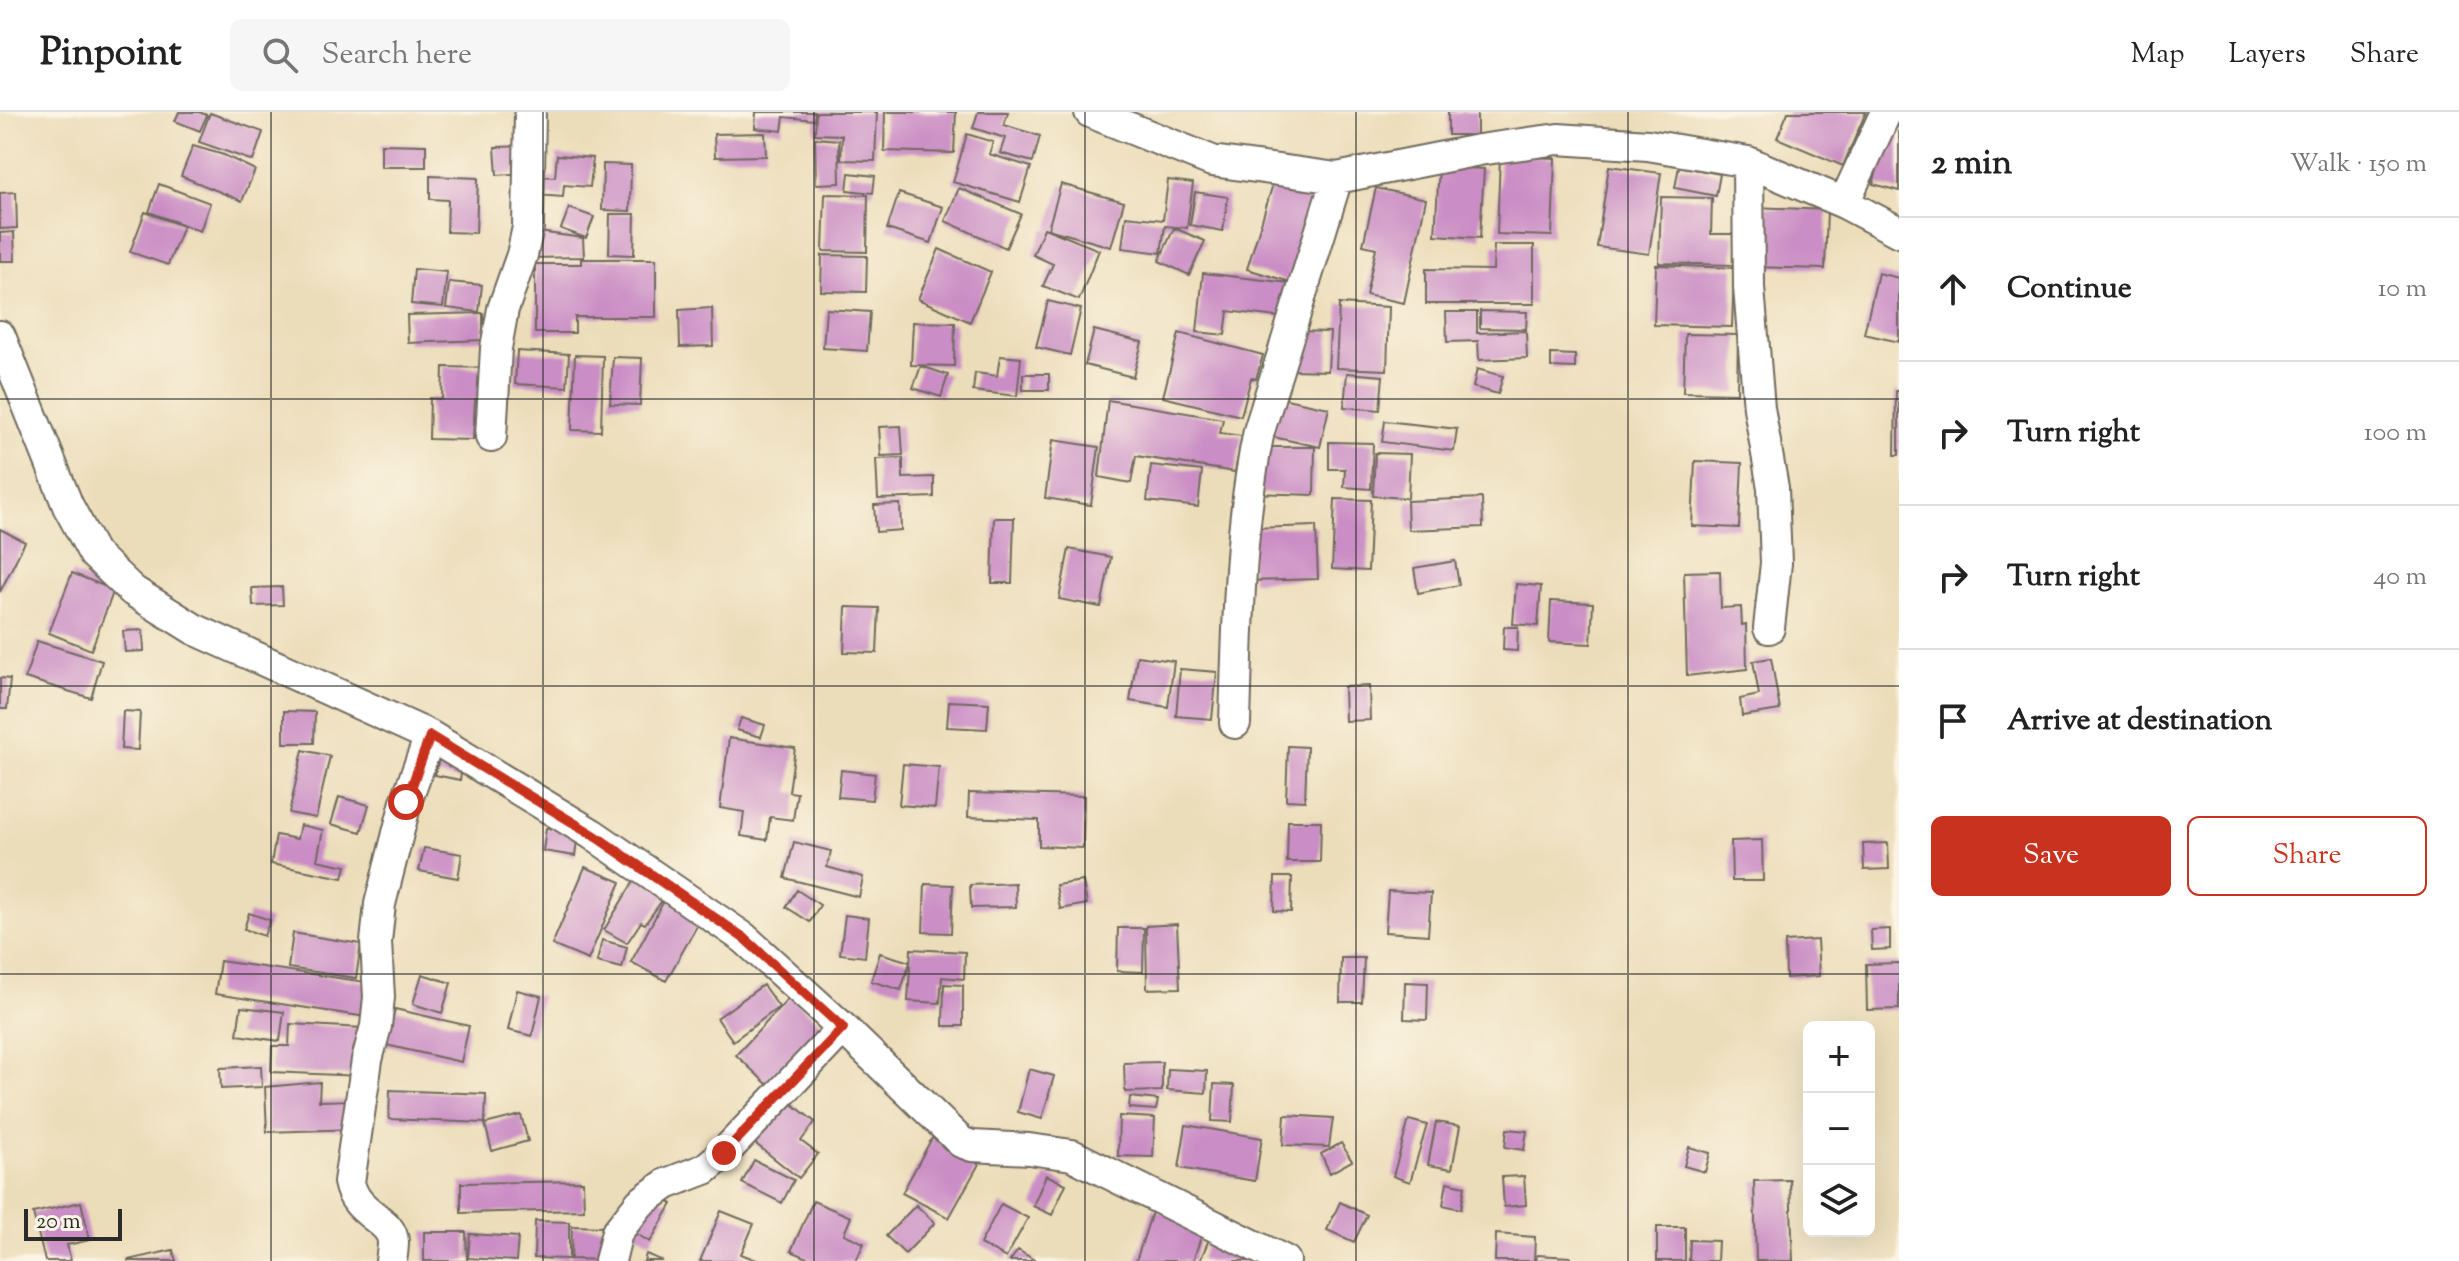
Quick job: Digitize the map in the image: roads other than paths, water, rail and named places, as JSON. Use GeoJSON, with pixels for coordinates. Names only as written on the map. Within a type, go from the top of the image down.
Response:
{"type":"FeatureCollection","features":[{"type":"Feature","properties":{"kind":"street"},"geometry":{"type":"LineString","coordinates":[[491,437],[500,322],[528,227],[527,137],[530,112]]}},
{"type":"Feature","properties":{"kind":"street"},"geometry":{"type":"LineString","coordinates":[[1090,112],[1212,161],[1337,178],[1479,150],[1558,139],[1648,145],[1748,162],[1844,203],[1899,232]]}},
{"type":"Feature","properties":{"kind":"street"},"geometry":{"type":"LineString","coordinates":[[1844,203],[1886,112]]}},
{"type":"Feature","properties":{"kind":"street"},"geometry":{"type":"LineString","coordinates":[[1748,162],[1749,288],[1759,408],[1773,488],[1776,563],[1769,628]]}},
{"type":"Feature","properties":{"kind":"street"},"geometry":{"type":"LineString","coordinates":[[1235,723],[1250,474],[1259,431],[1337,178]]}},
{"type":"Feature","properties":{"kind":"street"},"geometry":{"type":"LineString","coordinates":[[0,336],[68,506],[94,554],[133,591],[194,629],[430,736],[592,834],[744,938],[961,1142],[1072,1155],[1285,1261]]}},
{"type":"Feature","properties":{"kind":"street"},"geometry":{"type":"LineString","coordinates":[[391,1261],[393,1239],[387,1227],[352,1197],[349,1182],[367,1060],[376,1026],[379,997],[376,942],[380,904],[406,802],[430,736]]}},
{"type":"Feature","properties":{"kind":"street"},"geometry":{"type":"LineString","coordinates":[[610,1261],[617,1232],[640,1203],[666,1184],[705,1169],[724,1153],[843,1028]]}}]}
